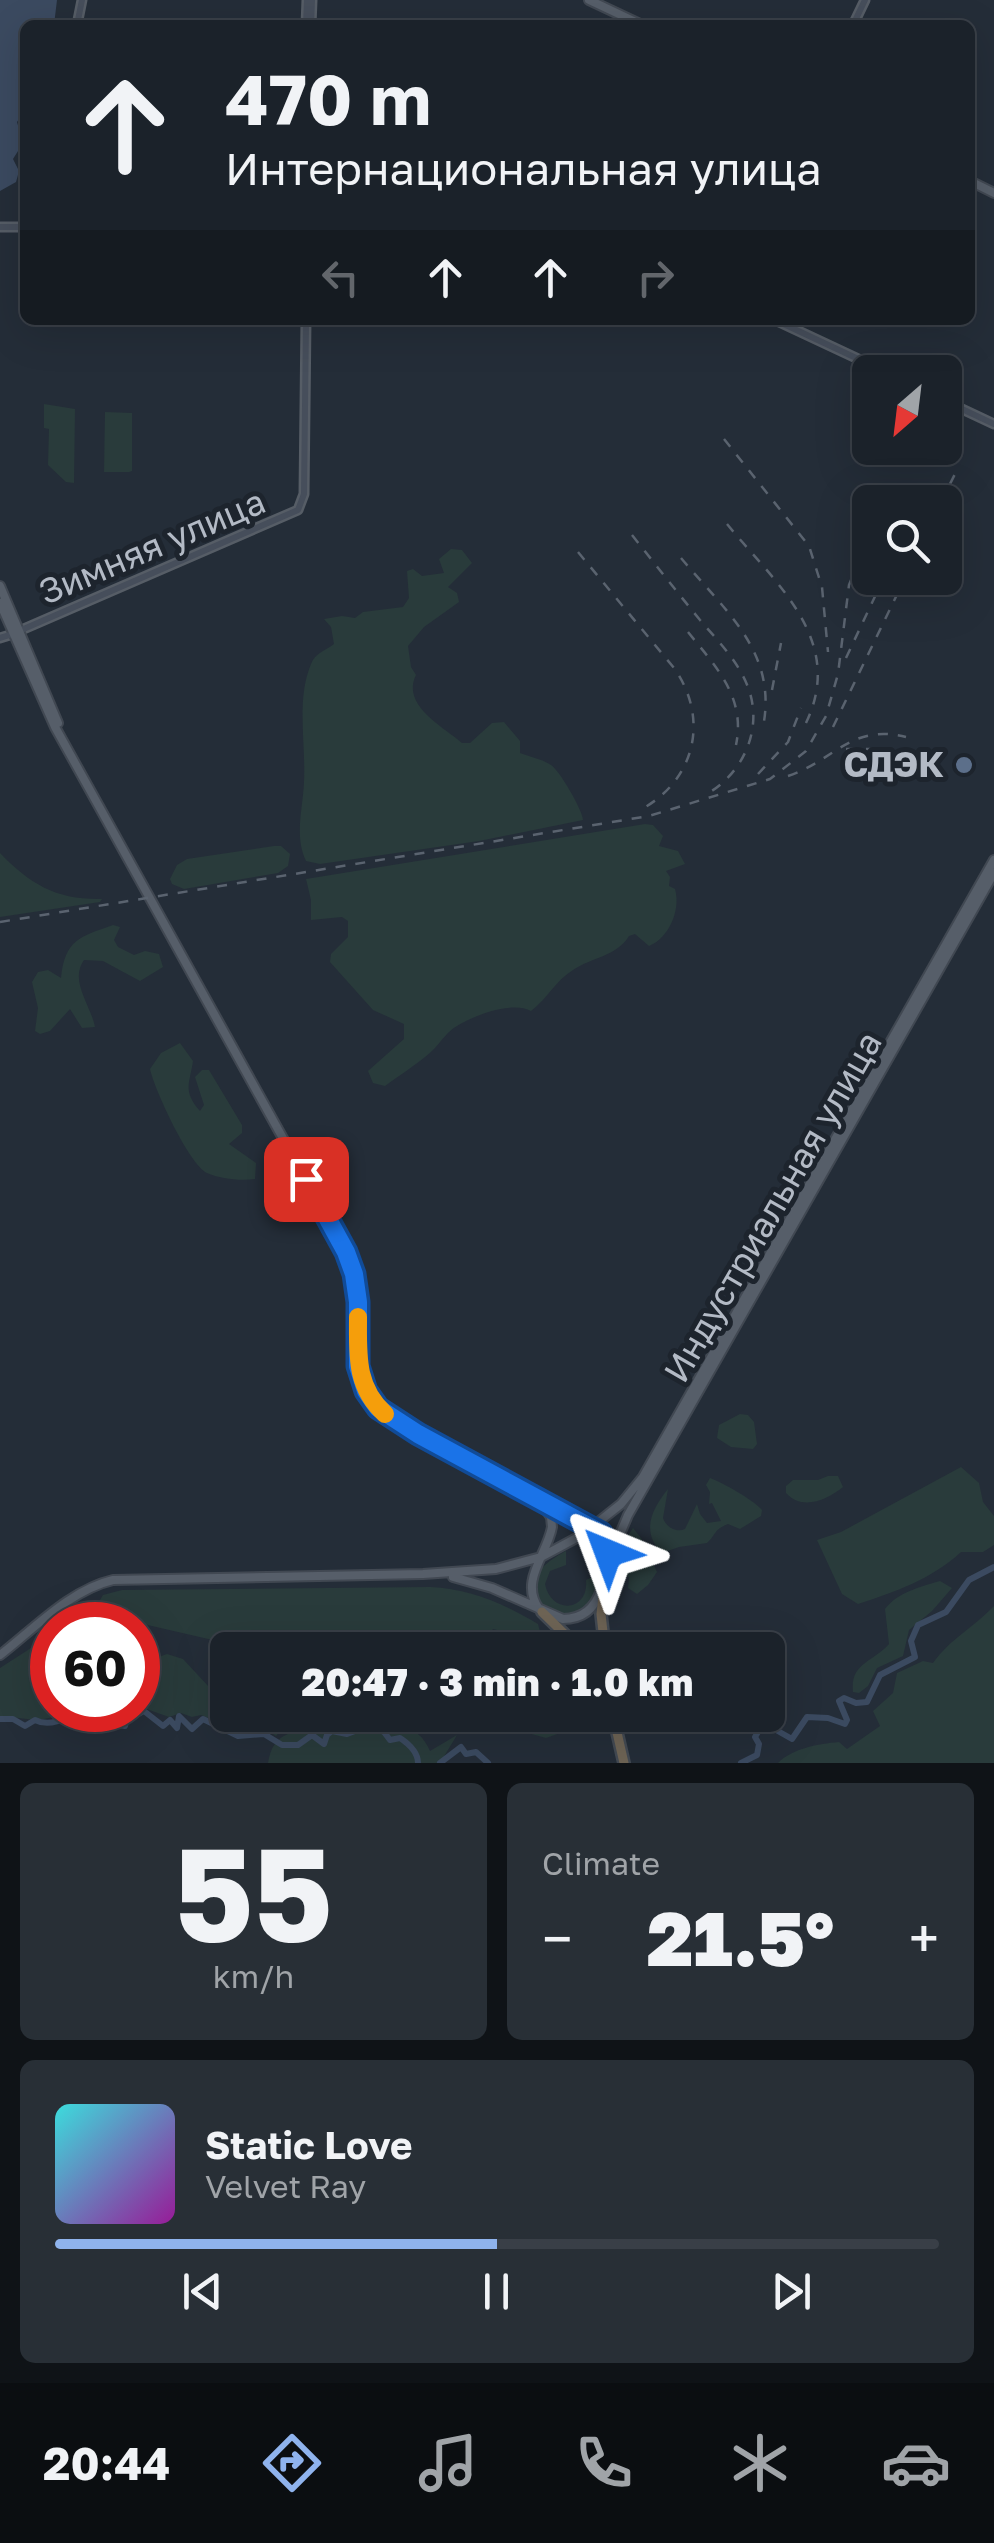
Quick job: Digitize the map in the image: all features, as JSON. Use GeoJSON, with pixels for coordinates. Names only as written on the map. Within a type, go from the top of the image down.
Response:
{"type":"FeatureCollection","features":[{"type":"Feature","properties":{"kind":"highway"},"geometry":{"type":"LineString","coordinates":[[603,1632],[606,1570]]}},
{"type":"Feature","properties":{"kind":"highway"},"geometry":{"type":"LineString","coordinates":[[542,1612],[563,1632]]}},
{"type":"Feature","properties":{"kind":"highway"},"geometry":{"type":"LineString","coordinates":[[620,1732],[627,1763]]}},
{"type":"Feature","properties":{"kind":"main road"},"geometry":{"type":"LineString","coordinates":[[590,0],[632,20]]}},
{"type":"Feature","properties":{"kind":"main road","name":"Зимняя улица"},"geometry":{"type":"LineString","coordinates":[[0,638],[289,516],[302,506],[306,325]]}},
{"type":"Feature","properties":{"kind":"main road"},"geometry":{"type":"LineString","coordinates":[[786,325],[852,356]]}},
{"type":"Feature","properties":{"kind":"main road"},"geometry":{"type":"LineString","coordinates":[[962,409],[994,424]]}},
{"type":"Feature","properties":{"kind":"main road"},"geometry":{"type":"LineString","coordinates":[[0,586],[16,632]]}},
{"type":"Feature","properties":{"kind":"main road"},"geometry":{"type":"LineString","coordinates":[[0,603],[79,768],[346,1252],[357,1292],[358,1366],[378,1408],[403,1426],[604,1535],[609,1544],[606,1570],[594,1605],[580,1616],[563,1619],[476,1582],[423,1574]]}},
{"type":"Feature","properties":{"kind":"main road","name":"Индустриальная улица"},"geometry":{"type":"LineString","coordinates":[[592,1528],[626,1499],[642,1477],[994,860]]}},
{"type":"Feature","properties":{"kind":"main road","name":"Индустриальная улица"},"geometry":{"type":"LineString","coordinates":[[606,1570],[628,1514],[994,873]]}},
{"type":"Feature","properties":{"kind":"main road"},"geometry":{"type":"LineString","coordinates":[[518,1490],[546,1509],[551,1517],[551,1535],[531,1589],[542,1612]]}},
{"type":"Feature","properties":{"kind":"main road"},"geometry":{"type":"LineString","coordinates":[[0,1654],[70,1600],[113,1580],[496,1569],[541,1556],[592,1528]]}},
{"type":"Feature","properties":{"kind":"shaded area"},"geometry":{"type":"Polygon","coordinates":[[[44,404],[75,409],[74,483],[66,482],[48,465],[49,429],[44,428],[44,404]]]}},
{"type":"Feature","properties":{"kind":"shaded area"},"geometry":{"type":"Polygon","coordinates":[[[105,412],[132,413],[132,471],[104,472],[105,412]]]}},
{"type":"Feature","properties":{"kind":"shaded area"},"geometry":{"type":"Polygon","coordinates":[[[451,549],[462,550],[472,563],[448,587],[457,593],[459,602],[424,627],[408,646],[416,675],[414,696],[426,714],[462,743],[470,743],[492,723],[504,722],[520,741],[520,753],[555,769],[583,820],[479,841],[320,864],[306,861],[300,832],[304,692],[313,660],[334,644],[331,627],[324,619],[355,618],[363,612],[403,607],[409,598],[407,571],[413,569],[422,576],[444,573],[439,559],[451,549]]]}},
{"type":"Feature","properties":{"kind":"shaded area"},"geometry":{"type":"Polygon","coordinates":[[[653,825],[663,836],[659,846],[678,851],[685,864],[666,871],[669,886],[675,889],[676,906],[662,937],[649,946],[635,934],[629,936],[617,948],[567,974],[531,1011],[504,1008],[473,1018],[454,1028],[429,1053],[385,1086],[373,1083],[368,1071],[404,1039],[404,1024],[373,1010],[330,962],[331,954],[348,937],[348,921],[342,917],[311,920],[306,879],[653,825]]]}},
{"type":"Feature","properties":{"kind":"shaded area"},"geometry":{"type":"Polygon","coordinates":[[[281,846],[290,854],[288,866],[278,873],[184,889],[170,879],[177,865],[187,859],[281,846]]]}},
{"type":"Feature","properties":{"kind":"shaded area"},"geometry":{"type":"Polygon","coordinates":[[[0,853],[46,888],[71,897],[102,899],[0,917],[0,853]]]}},
{"type":"Feature","properties":{"kind":"shaded area"},"geometry":{"type":"Polygon","coordinates":[[[113,925],[120,927],[114,940],[118,947],[134,955],[145,951],[159,954],[163,967],[140,981],[103,961],[84,960],[80,985],[95,1027],[82,1028],[70,1009],[50,1031],[35,1031],[38,1008],[32,982],[38,972],[48,970],[61,978],[70,948],[91,933],[113,925]]]}},
{"type":"Feature","properties":{"kind":"shaded area"},"geometry":{"type":"Polygon","coordinates":[[[180,1043],[193,1061],[191,1098],[200,1111],[204,1105],[195,1077],[202,1070],[209,1070],[242,1125],[242,1133],[229,1144],[256,1163],[255,1179],[207,1173],[182,1142],[150,1069],[161,1053],[180,1043]]]}},
{"type":"Feature","properties":{"kind":"shaded area"},"geometry":{"type":"Polygon","coordinates":[[[740,1414],[748,1415],[754,1422],[757,1444],[753,1449],[731,1447],[717,1438],[719,1425],[740,1414]]]}},
{"type":"Feature","properties":{"kind":"shaded area"},"geometry":{"type":"Polygon","coordinates":[[[961,1467],[979,1483],[983,1502],[994,1516],[994,1545],[983,1552],[961,1552],[925,1577],[858,1604],[842,1594],[817,1540],[841,1532],[961,1467]]]}},
{"type":"Feature","properties":{"kind":"shaded area"},"geometry":{"type":"Polygon","coordinates":[[[838,1476],[843,1487],[830,1496],[807,1502],[786,1493],[786,1486],[793,1480],[838,1476]]]}},
{"type":"Feature","properties":{"kind":"shaded area"},"geometry":{"type":"Polygon","coordinates":[[[710,1478],[753,1502],[762,1510],[761,1516],[740,1529],[723,1526],[707,1543],[662,1553],[650,1529],[657,1505],[668,1489],[663,1518],[672,1528],[685,1529],[697,1504],[707,1523],[721,1521],[712,1503],[709,1504],[706,1485],[710,1478]]]}},
{"type":"Feature","properties":{"kind":"shaded area"},"geometry":{"type":"Polygon","coordinates":[[[633,1528],[657,1572],[637,1594],[628,1588],[629,1578],[620,1559],[633,1528]]]}},
{"type":"Feature","properties":{"kind":"shaded area"},"geometry":{"type":"Polygon","coordinates":[[[566,1551],[566,1565],[550,1571],[545,1584],[554,1601],[561,1605],[576,1604],[585,1591],[586,1580],[599,1574],[594,1595],[584,1610],[568,1615],[546,1610],[534,1591],[541,1569],[566,1551]]]}},
{"type":"Feature","properties":{"kind":"shaded area"},"geometry":{"type":"Polygon","coordinates":[[[940,1581],[952,1588],[909,1630],[903,1656],[877,1668],[868,1686],[859,1693],[853,1692],[859,1669],[889,1644],[885,1609],[903,1594],[940,1581]]]}},
{"type":"Feature","properties":{"kind":"shaded area"},"geometry":{"type":"Polygon","coordinates":[[[430,1587],[473,1594],[499,1604],[538,1624],[540,1632],[210,1632],[210,1639],[160,1628],[160,1602],[99,1602],[103,1595],[122,1590],[430,1587]]]}},
{"type":"Feature","properties":{"kind":"shaded area"},"geometry":{"type":"Polygon","coordinates":[[[994,1606],[994,1763],[778,1763],[798,1750],[814,1746],[839,1742],[847,1749],[880,1726],[873,1711],[893,1693],[897,1673],[923,1661],[933,1663],[994,1606]]]}},
{"type":"Feature","properties":{"kind":"shaded area"},"geometry":{"type":"Polygon","coordinates":[[[30,1649],[30,1718],[0,1717],[0,1668],[30,1649]]]}},
{"type":"Feature","properties":{"kind":"shaded area"},"geometry":{"type":"Polygon","coordinates":[[[167,1654],[183,1659],[210,1688],[210,1719],[160,1714],[160,1656],[167,1654]]]}},
{"type":"Feature","properties":{"kind":"shaded area"},"geometry":{"type":"Polygon","coordinates":[[[415,1732],[430,1751],[457,1735],[440,1763],[268,1763],[277,1741],[286,1735],[415,1732]]]}},
{"type":"Feature","properties":{"kind":"shaded area"},"geometry":{"type":"Polygon","coordinates":[[[524,1732],[563,1732],[546,1738],[524,1732]]]}},
{"type":"Feature","properties":{"kind":"water"},"geometry":{"type":"Polygon","coordinates":[[[0,0],[57,0],[55,20],[20,20],[20,148],[13,159],[19,171],[16,182],[0,191],[0,0]]]}},
{"type":"Feature","properties":{"kind":"waterway"},"geometry":{"type":"LineString","coordinates":[[741,1763],[757,1755],[759,1744],[755,1737],[761,1727],[769,1726],[792,1739],[807,1717],[845,1724],[839,1701],[844,1698],[867,1702],[880,1675],[915,1657],[911,1641],[918,1625],[946,1612],[969,1580],[994,1567]]}},
{"type":"Feature","properties":{"kind":"waterway"},"geometry":{"type":"LineString","coordinates":[[160,1724],[163,1726],[170,1720],[177,1728],[179,1716],[192,1729],[203,1719],[238,1736],[264,1734],[282,1745],[298,1745],[312,1735],[324,1744],[332,1731],[347,1734],[371,1725],[390,1740],[400,1738],[407,1743],[418,1763]]}},
{"type":"Feature","properties":{"kind":"waterway"},"geometry":{"type":"LineString","coordinates":[[0,1719],[13,1719],[25,1726],[30,1723]]}},
{"type":"Feature","properties":{"kind":"waterway"},"geometry":{"type":"LineString","coordinates":[[440,1763],[461,1747],[466,1754],[476,1752],[488,1763]]}},
{"type":"Feature","properties":{"kind":"railway"},"geometry":{"type":"LineString","coordinates":[[724,439],[809,546],[822,587],[828,652]]}},
{"type":"Feature","properties":{"kind":"railway"},"geometry":{"type":"LineString","coordinates":[[950,485],[956,472]]}},
{"type":"Feature","properties":{"kind":"railway"},"geometry":{"type":"LineString","coordinates":[[727,524],[784,592],[812,640],[817,667],[816,695],[805,725]]}},
{"type":"Feature","properties":{"kind":"railway"},"geometry":{"type":"LineString","coordinates":[[632,535],[728,653],[749,690],[753,721],[746,750],[729,776],[705,795]]}},
{"type":"Feature","properties":{"kind":"railway"},"geometry":{"type":"LineString","coordinates":[[578,552],[674,668],[692,708],[694,728],[684,766],[674,783],[640,810]]}},
{"type":"Feature","properties":{"kind":"railway"},"geometry":{"type":"LineString","coordinates":[[681,558],[730,615],[755,655],[766,700],[763,727]]}},
{"type":"Feature","properties":{"kind":"railway"},"geometry":{"type":"LineString","coordinates":[[0,922],[649,816],[770,779],[806,751],[826,716],[838,674],[852,577]]}},
{"type":"Feature","properties":{"kind":"railway"},"geometry":{"type":"LineString","coordinates":[[846,658],[876,595]]}},
{"type":"Feature","properties":{"kind":"railway"},"geometry":{"type":"LineString","coordinates":[[833,727],[897,595]]}},
{"type":"Feature","properties":{"kind":"railway"},"geometry":{"type":"LineString","coordinates":[[688,632],[718,670],[733,697],[737,712],[736,745]]}},
{"type":"Feature","properties":{"kind":"railway"},"geometry":{"type":"LineString","coordinates":[[772,690],[781,643]]}},
{"type":"Feature","properties":{"kind":"railway"},"geometry":{"type":"LineString","coordinates":[[758,774],[788,742],[801,708]]}},
{"type":"Feature","properties":{"kind":"railway"},"geometry":{"type":"LineString","coordinates":[[788,776],[857,739],[887,734],[906,737]]}},
{"type":"Feature","properties":{"kind":"railway"},"geometry":{"type":"LineString","coordinates":[[846,749],[875,749],[917,767]]}},
{"type":"Feature","properties":{"kind":"slow traffic"},"geometry":{"type":"LineString","coordinates":[[358,1317],[359,1372],[370,1398],[385,1414]]}},
{"type":"Feature","properties":{"kind":"place","name":"СДЭК"},"geometry":{"type":"Point","coordinates":[964,765]}},
{"type":"Feature","properties":{"kind":"route"},"geometry":{"type":"LineString","coordinates":[[306,1179],[354,1274],[358,1366],[366,1391],[378,1408],[418,1434],[601,1533],[609,1544],[608,1553]]}}]}
